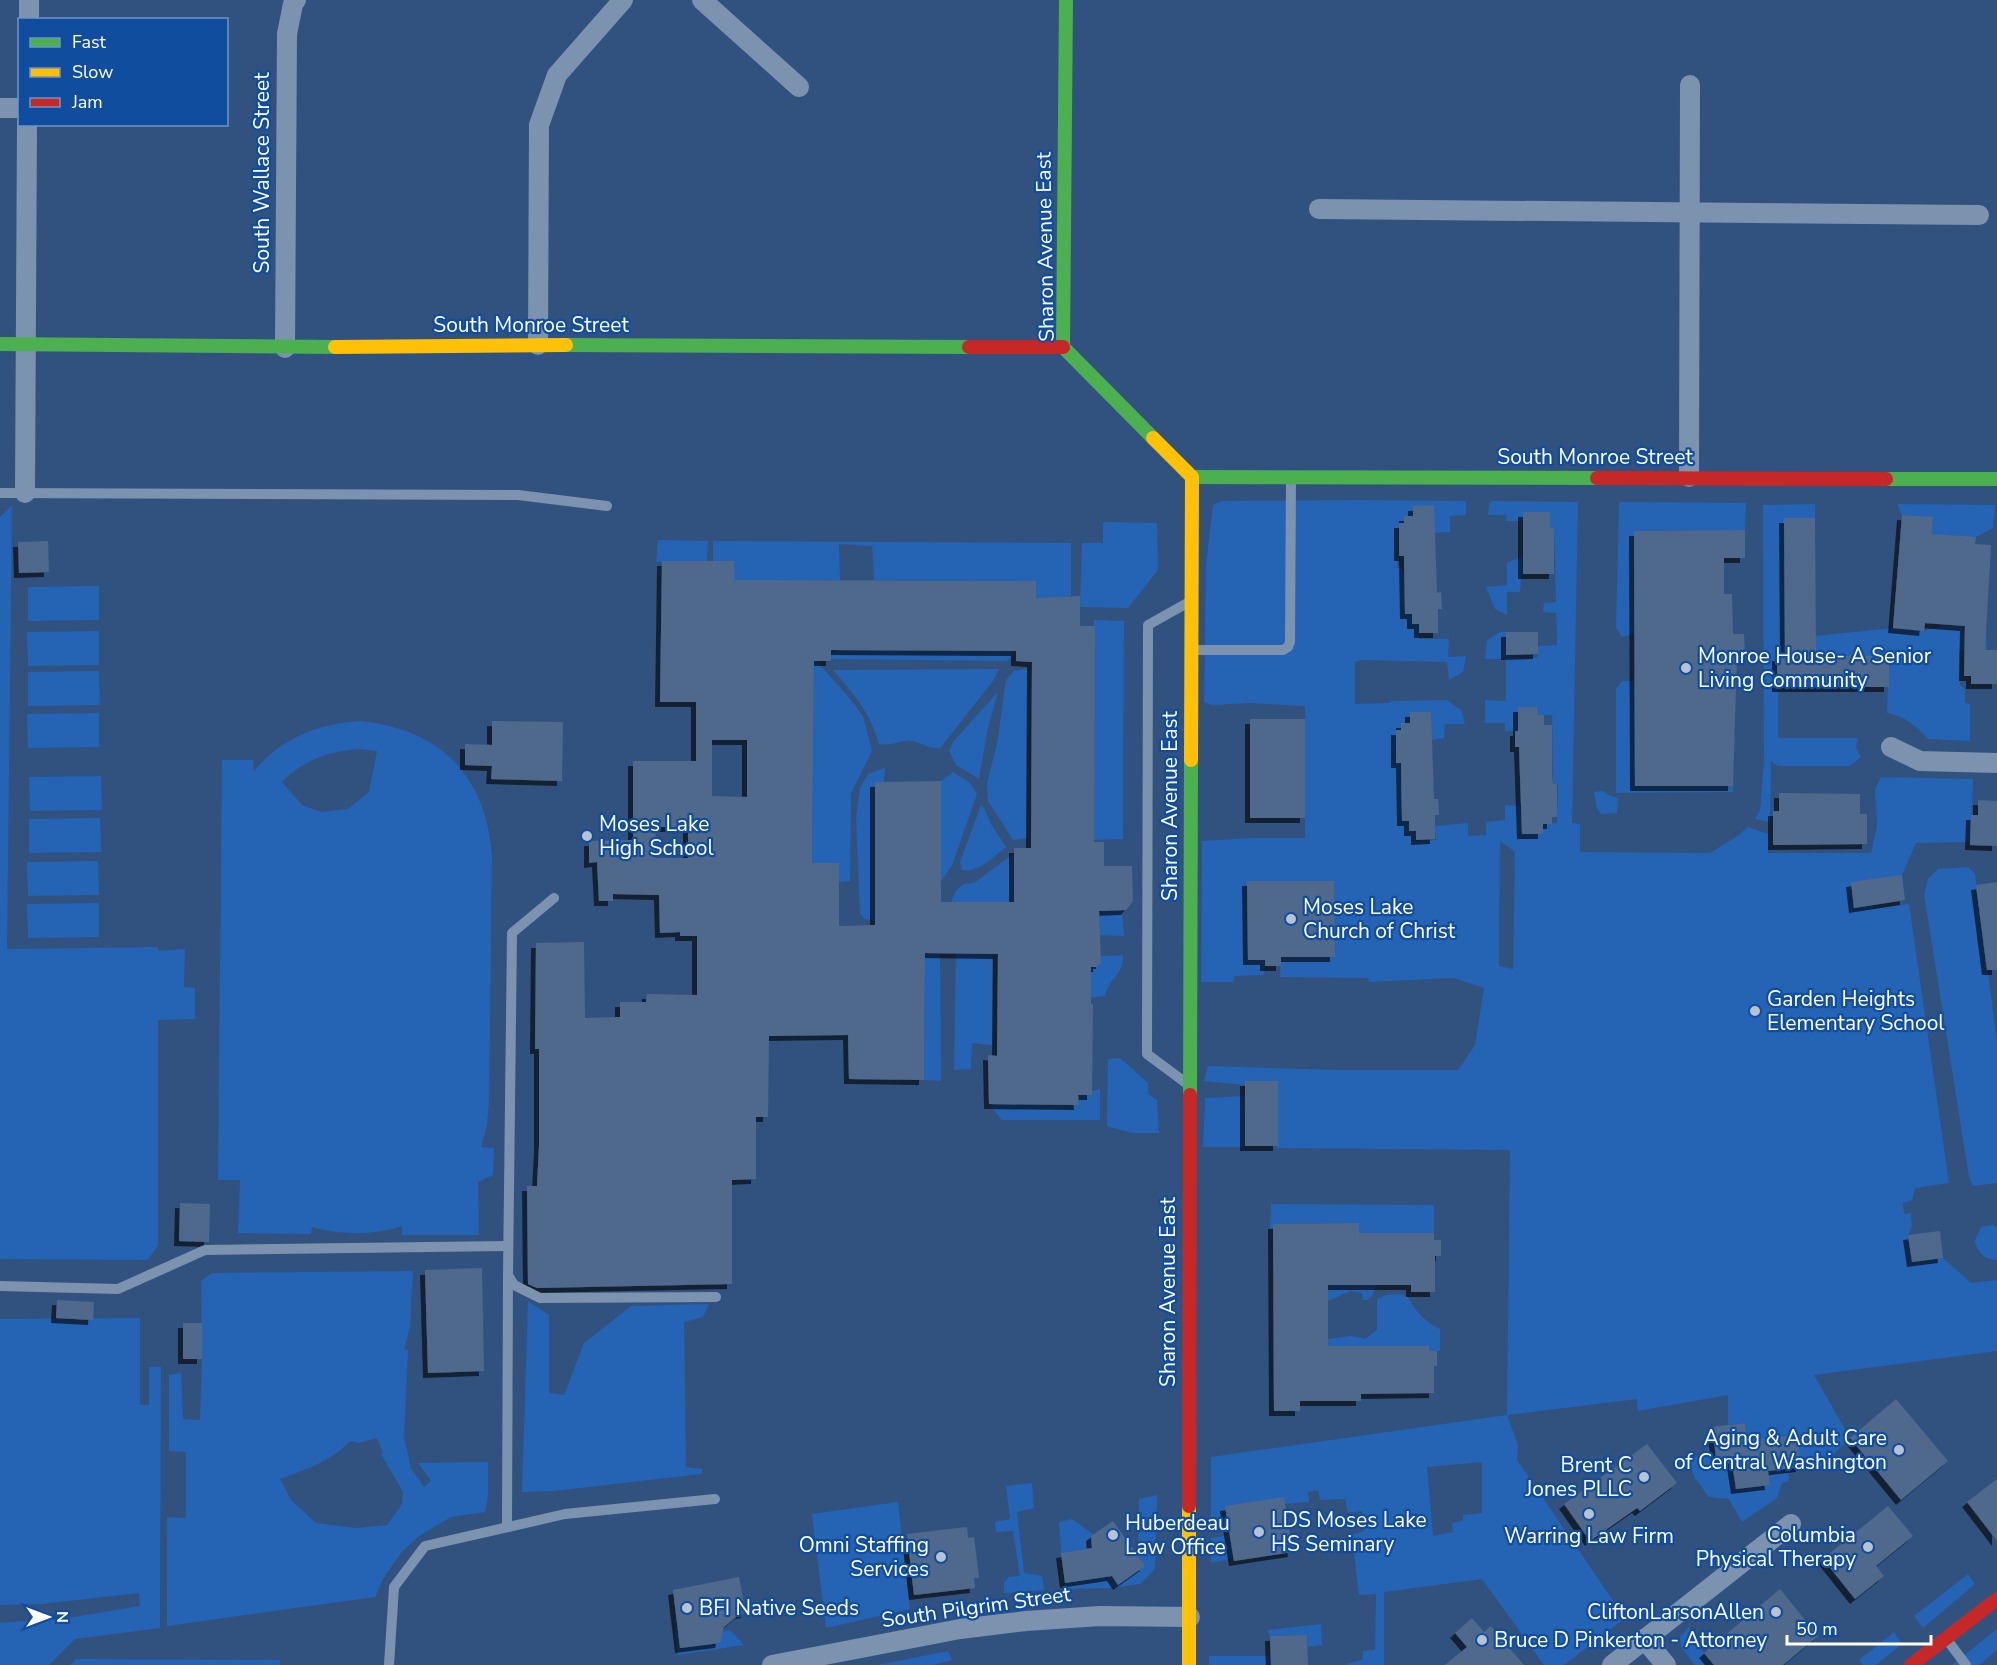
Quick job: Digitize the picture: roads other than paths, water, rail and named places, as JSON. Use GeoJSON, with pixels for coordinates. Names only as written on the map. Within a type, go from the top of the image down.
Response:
{"type":"FeatureCollection","features":[{"type":"Feature","properties":{"kind":"street"},"geometry":{"type":"LineString","coordinates":[[29,0],[29,18]]}},
{"type":"Feature","properties":{"kind":"street","name":"South Wallace Street"},"geometry":{"type":"LineString","coordinates":[[285,348],[287,34],[293,4],[296,0]]}},
{"type":"Feature","properties":{"kind":"street"},"geometry":{"type":"LineString","coordinates":[[538,345],[539,125],[557,75],[622,0]]}},
{"type":"Feature","properties":{"kind":"street"},"geometry":{"type":"LineString","coordinates":[[702,0],[799,87]]}},
{"type":"Feature","properties":{"kind":"street","name":"Sharon Avenue East"},"geometry":{"type":"LineString","coordinates":[[1066,0],[1063,347],[1192,477],[1189,1665]]}},
{"type":"Feature","properties":{"kind":"street"},"geometry":{"type":"LineString","coordinates":[[1689,477],[1690,85]]}},
{"type":"Feature","properties":{"kind":"street"},"geometry":{"type":"LineString","coordinates":[[0,108],[18,108]]}},
{"type":"Feature","properties":{"kind":"street"},"geometry":{"type":"LineString","coordinates":[[25,494],[27,126]]}},
{"type":"Feature","properties":{"kind":"street"},"geometry":{"type":"LineString","coordinates":[[1319,209],[1979,214]]}},
{"type":"Feature","properties":{"kind":"street","name":"South Monroe Street"},"geometry":{"type":"LineString","coordinates":[[0,345],[285,348],[538,345],[1063,347]]}},
{"type":"Feature","properties":{"kind":"street","name":"South Monroe Street"},"geometry":{"type":"LineString","coordinates":[[1192,477],[1997,479]]}},
{"type":"Feature","properties":{"kind":"street"},"geometry":{"type":"LineString","coordinates":[[1891,747],[1920,761],[1997,763]]}},
{"type":"Feature","properties":{"kind":"street"},"geometry":{"type":"LineString","coordinates":[[1612,1665],[1791,1524]]}},
{"type":"Feature","properties":{"kind":"street"},"geometry":{"type":"LineString","coordinates":[[1911,1665],[1997,1599]]}},
{"type":"Feature","properties":{"kind":"street","name":"South Pilgrim Street"},"geometry":{"type":"LineString","coordinates":[[772,1665],[960,1629],[1026,1621],[1100,1616],[1190,1617]]}},
{"type":"Feature","properties":{"kind":"street"},"geometry":{"type":"LineString","coordinates":[[1644,1639],[1665,1665]]}},
{"type":"Feature","properties":{"kind":"lane"},"geometry":{"type":"LineString","coordinates":[[1192,650],[1283,650],[1288,647],[1290,642],[1291,478]]}},
{"type":"Feature","properties":{"kind":"lane"},"geometry":{"type":"LineString","coordinates":[[0,493],[518,495],[607,506]]}},
{"type":"Feature","properties":{"kind":"lane"},"geometry":{"type":"LineString","coordinates":[[1190,1086],[1147,1054],[1148,625],[1192,600]]}},
{"type":"Feature","properties":{"kind":"lane"},"geometry":{"type":"LineString","coordinates":[[507,1527],[512,933],[554,898]]}},
{"type":"Feature","properties":{"kind":"lane"},"geometry":{"type":"LineString","coordinates":[[0,1286],[118,1289],[205,1250],[508,1246]]}},
{"type":"Feature","properties":{"kind":"lane"},"geometry":{"type":"LineString","coordinates":[[508,1275],[514,1285],[540,1298],[716,1297]]}},
{"type":"Feature","properties":{"kind":"lane"},"geometry":{"type":"LineString","coordinates":[[388,1665],[394,1587],[425,1546],[565,1514],[715,1499]]}},
{"type":"Feature","properties":{"kind":"lane"},"geometry":{"type":"LineString","coordinates":[[1946,1638],[1966,1665]]}},
{"type":"Feature","properties":{"kind":"place","name":"Monroe House- A Senior Living Community"},"geometry":{"type":"Point","coordinates":[1686,668]}},
{"type":"Feature","properties":{"kind":"place","name":"Moses Lake High School"},"geometry":{"type":"Point","coordinates":[587,836]}},
{"type":"Feature","properties":{"kind":"place","name":"Moses Lake Church of Christ"},"geometry":{"type":"Point","coordinates":[1291,919]}},
{"type":"Feature","properties":{"kind":"place","name":"Garden Heights Elementary School"},"geometry":{"type":"Point","coordinates":[1755,1011]}},
{"type":"Feature","properties":{"kind":"place","name":"Aging & Adult Care of Central Washington"},"geometry":{"type":"Point","coordinates":[1899,1450]}},
{"type":"Feature","properties":{"kind":"place","name":"Brent C Jones PLLC"},"geometry":{"type":"Point","coordinates":[1644,1477]}},
{"type":"Feature","properties":{"kind":"place","name":"Warring Law Firm"},"geometry":{"type":"Point","coordinates":[1589,1514]}},
{"type":"Feature","properties":{"kind":"place","name":"LDS Moses Lake HS Seminary"},"geometry":{"type":"Point","coordinates":[1259,1532]}},
{"type":"Feature","properties":{"kind":"place","name":"Huberdeau Law Office"},"geometry":{"type":"Point","coordinates":[1113,1535]}},
{"type":"Feature","properties":{"kind":"place","name":"Columbia Physical Therapy"},"geometry":{"type":"Point","coordinates":[1868,1547]}},
{"type":"Feature","properties":{"kind":"place","name":"Omni Staffing Services"},"geometry":{"type":"Point","coordinates":[941,1557]}},
{"type":"Feature","properties":{"kind":"place","name":"BFI Native Seeds"},"geometry":{"type":"Point","coordinates":[687,1608]}},
{"type":"Feature","properties":{"kind":"place","name":"CliftonLarsonAllen"},"geometry":{"type":"Point","coordinates":[1776,1612]}},
{"type":"Feature","properties":{"kind":"place","name":"Bruce D Pinkerton - Attorney"},"geometry":{"type":"Point","coordinates":[1482,1640]}}]}
